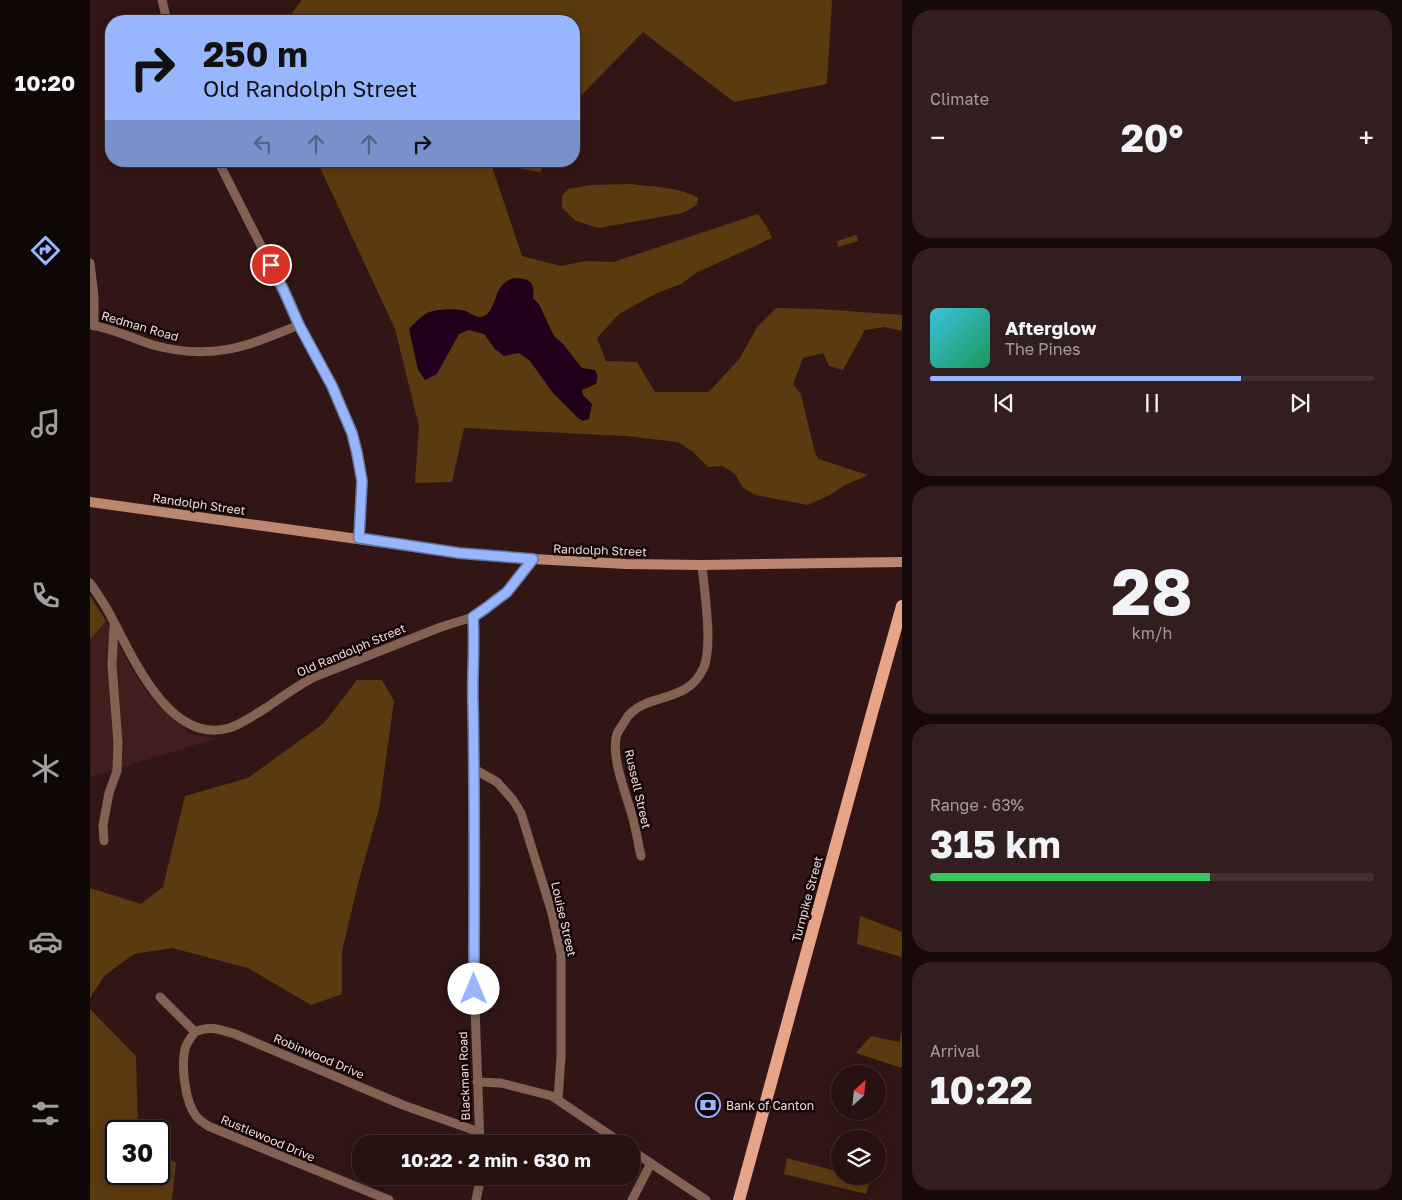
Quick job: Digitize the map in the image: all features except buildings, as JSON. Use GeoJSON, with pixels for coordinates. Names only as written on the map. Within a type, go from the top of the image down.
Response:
{"type":"FeatureCollection","features":[{"type":"Feature","properties":{"kind":"main road","name":"Randolph Street"},"geometry":{"type":"LineString","coordinates":[[90,502],[459,553],[533,559],[626,564],[702,565],[902,562]]}},
{"type":"Feature","properties":{"kind":"main road","name":"Turnpike Street"},"geometry":{"type":"LineString","coordinates":[[739,1200],[902,606]]}},
{"type":"Feature","properties":{"kind":"street"},"geometry":{"type":"LineString","coordinates":[[162,0],[166,15]]}},
{"type":"Feature","properties":{"kind":"street"},"geometry":{"type":"LineString","coordinates":[[221,167],[284,291],[299,325],[332,386],[352,433],[362,481],[359,538]]}},
{"type":"Feature","properties":{"kind":"street"},"geometry":{"type":"LineString","coordinates":[[90,263],[94,296],[92,326]]}},
{"type":"Feature","properties":{"kind":"street","name":"Redman Road"},"geometry":{"type":"LineString","coordinates":[[92,326],[154,345],[186,352],[209,353],[239,348],[299,325]]}},
{"type":"Feature","properties":{"kind":"street","name":"Old Randolph Street"},"geometry":{"type":"LineString","coordinates":[[90,584],[107,608],[152,689],[165,706],[180,718],[198,728],[214,730],[227,729],[239,725],[314,677],[441,627],[473,617],[507,592],[533,559]]}},
{"type":"Feature","properties":{"kind":"street","name":"Russell Street"},"geometry":{"type":"LineString","coordinates":[[641,856],[615,751],[617,734],[630,714],[642,706],[687,689],[697,678],[704,666],[708,631],[702,565]]}},
{"type":"Feature","properties":{"kind":"street","name":"Blackman Road"},"geometry":{"type":"LineString","coordinates":[[473,617],[475,1008],[479,1135]]}},
{"type":"Feature","properties":{"kind":"street"},"geometry":{"type":"LineString","coordinates":[[104,840],[103,824],[109,792],[117,771],[118,743],[112,665],[114,623]]}},
{"type":"Feature","properties":{"kind":"street","name":"Louise Street"},"geometry":{"type":"LineString","coordinates":[[474,769],[497,782],[513,800],[521,813],[552,913],[561,955],[562,1057],[558,1099]]}},
{"type":"Feature","properties":{"kind":"street"},"geometry":{"type":"LineString","coordinates":[[160,997],[195,1032]]}},
{"type":"Feature","properties":{"kind":"street","name":"Robinwood Drive"},"geometry":{"type":"LineString","coordinates":[[195,1032],[202,1028],[212,1028],[236,1034],[403,1105],[479,1132]]}},
{"type":"Feature","properties":{"kind":"street","name":"Rustlewood Drive"},"geometry":{"type":"LineString","coordinates":[[195,1032],[188,1040],[185,1049],[184,1071],[189,1104],[196,1117],[208,1126],[389,1200]]}},
{"type":"Feature","properties":{"kind":"street"},"geometry":{"type":"LineString","coordinates":[[477,1082],[501,1083],[546,1094],[558,1099],[610,1135]]}},
{"type":"Feature","properties":{"kind":"street"},"geometry":{"type":"LineString","coordinates":[[640,1156],[706,1200]]}},
{"type":"Feature","properties":{"kind":"street"},"geometry":{"type":"LineString","coordinates":[[632,1200],[651,1163]]}},
{"type":"Feature","properties":{"kind":"street"},"geometry":{"type":"LineString","coordinates":[[476,1200],[479,1185]]}},
{"type":"Feature","properties":{"kind":"shaded area"},"geometry":{"type":"Polygon","coordinates":[[[302,0],[832,0],[827,84],[734,102],[643,32],[580,97],[580,15],[291,15],[302,0]]]}},
{"type":"Feature","properties":{"kind":"shaded area"},"geometry":{"type":"Polygon","coordinates":[[[320,167],[492,167],[522,256],[561,266],[586,261],[613,262],[758,214],[772,238],[696,273],[681,284],[657,293],[619,314],[597,338],[606,361],[637,362],[655,392],[709,392],[740,358],[757,327],[776,308],[902,315],[902,331],[884,327],[865,330],[843,370],[829,366],[823,353],[803,358],[793,384],[801,394],[818,459],[868,475],[808,505],[756,495],[743,488],[735,474],[722,466],[708,467],[692,451],[678,442],[626,436],[464,428],[452,482],[415,483],[419,426],[395,329],[320,167]]]}},
{"type":"Feature","properties":{"kind":"shaded area"},"geometry":{"type":"Polygon","coordinates":[[[510,167],[543,167],[540,172],[510,167]]]}},
{"type":"Feature","properties":{"kind":"shaded area"},"geometry":{"type":"Polygon","coordinates":[[[631,184],[666,188],[691,194],[698,198],[697,205],[683,213],[598,228],[576,221],[562,208],[562,196],[568,189],[591,185],[631,184]]]}},
{"type":"Feature","properties":{"kind":"shaded area"},"geometry":{"type":"Polygon","coordinates":[[[856,235],[858,241],[838,247],[837,241],[856,235]]]}},
{"type":"Feature","properties":{"kind":"shaded area"},"geometry":{"type":"Polygon","coordinates":[[[514,278],[528,280],[532,284],[533,298],[539,304],[554,336],[563,344],[582,368],[595,370],[596,384],[582,390],[583,395],[592,404],[589,419],[583,421],[578,418],[553,393],[530,361],[519,353],[504,356],[495,349],[484,334],[469,330],[459,334],[437,374],[425,380],[418,370],[409,329],[418,320],[427,313],[446,309],[466,311],[477,317],[484,316],[492,307],[502,285],[514,278]]]}},
{"type":"Feature","properties":{"kind":"shaded area"},"geometry":{"type":"Polygon","coordinates":[[[90,596],[151,698],[191,734],[218,738],[90,777],[90,596]]]}},
{"type":"Feature","properties":{"kind":"shaded area"},"geometry":{"type":"Polygon","coordinates":[[[90,596],[106,621],[90,639],[90,596]]]}},
{"type":"Feature","properties":{"kind":"shaded area"},"geometry":{"type":"Polygon","coordinates":[[[357,680],[382,680],[394,701],[379,809],[342,951],[342,994],[311,1005],[248,968],[172,948],[134,954],[105,975],[90,998],[90,888],[141,904],[163,887],[185,796],[248,778],[324,723],[357,680]]]}},
{"type":"Feature","properties":{"kind":"shaded area"},"geometry":{"type":"Polygon","coordinates":[[[860,916],[902,932],[902,957],[857,944],[860,916]]]}},
{"type":"Feature","properties":{"kind":"shaded area"},"geometry":{"type":"Polygon","coordinates":[[[90,1009],[136,1056],[138,1120],[105,1120],[105,1185],[170,1185],[170,1160],[176,1163],[172,1200],[90,1200],[90,1009]]]}},
{"type":"Feature","properties":{"kind":"shaded area"},"geometry":{"type":"Polygon","coordinates":[[[902,1031],[902,1068],[856,1053],[871,1036],[899,1042],[902,1031]]]}},
{"type":"Feature","properties":{"kind":"shaded area"},"geometry":{"type":"Polygon","coordinates":[[[787,1158],[831,1170],[831,1185],[868,1185],[866,1194],[784,1174],[787,1158]]]}},
{"type":"Feature","properties":{"kind":"place","name":"Bank of Canton"},"geometry":{"type":"Point","coordinates":[708,1105]}},
{"type":"Feature","properties":{"kind":"route"},"geometry":{"type":"LineString","coordinates":[[271,265],[299,325],[332,386],[352,433],[362,481],[359,538],[459,553],[533,559],[507,592],[473,617],[474,989]]}}]}
